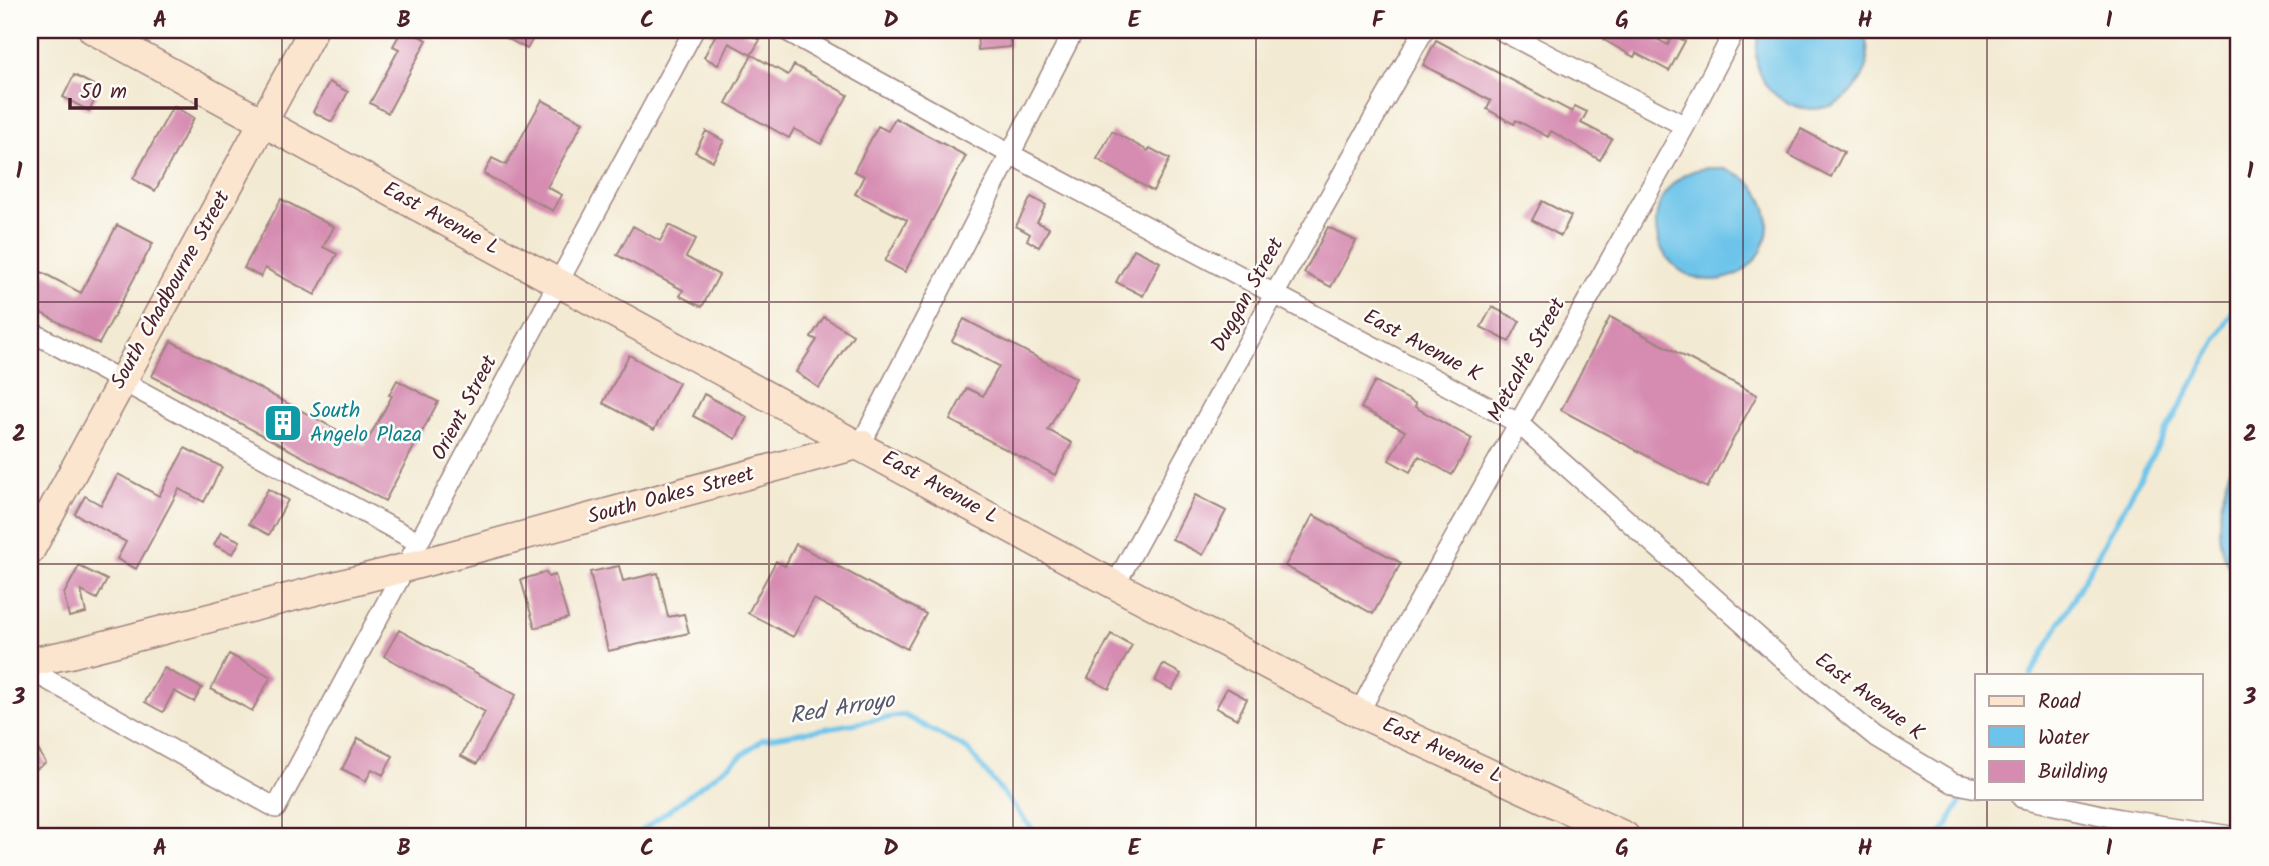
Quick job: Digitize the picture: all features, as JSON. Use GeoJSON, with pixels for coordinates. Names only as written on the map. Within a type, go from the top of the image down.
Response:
{"type":"FeatureCollection","features":[{"type":"Feature","properties":{"kind":"main road","name":"East Avenue L"},"geometry":{"type":"LineString","coordinates":[[93,30],[1115,584],[1359,713],[1625,836]]}},
{"type":"Feature","properties":{"kind":"main road","name":"South Chadbourne Street"},"geometry":{"type":"LineString","coordinates":[[30,551],[313,30]]}},
{"type":"Feature","properties":{"kind":"main road","name":"South Oakes Street"},"geometry":{"type":"LineString","coordinates":[[33,672],[78,652],[404,568],[861,444]]}},
{"type":"Feature","properties":{"kind":"street","name":"Orient Street"},"geometry":{"type":"LineString","coordinates":[[33,672],[275,807],[694,30]]}},
{"type":"Feature","properties":{"kind":"street","name":"East Avenue K"},"geometry":{"type":"LineString","coordinates":[[785,30],[1010,154],[1518,423],[1811,684],[1876,737],[1955,783],[1975,788]]}},
{"type":"Feature","properties":{"kind":"street"},"geometry":{"type":"LineString","coordinates":[[861,444],[1074,30]]}},
{"type":"Feature","properties":{"kind":"street","name":"Duggan Street"},"geometry":{"type":"LineString","coordinates":[[1115,584],[1424,30]]}},
{"type":"Feature","properties":{"kind":"street"},"geometry":{"type":"LineString","coordinates":[[1500,30],[1685,126]]}},
{"type":"Feature","properties":{"kind":"street","name":"Metcalfe Street"},"geometry":{"type":"LineString","coordinates":[[1359,713],[1685,126],[1735,30]]}},
{"type":"Feature","properties":{"kind":"street"},"geometry":{"type":"LineString","coordinates":[[30,331],[418,542]]}},
{"type":"Feature","properties":{"kind":"street"},"geometry":{"type":"LineString","coordinates":[[2031,800],[2120,819],[2231,836]]}},
{"type":"Feature","properties":{"kind":"water"},"geometry":{"type":"Polygon","coordinates":[[[1761,30],[1862,30],[1868,54],[1865,72],[1847,96],[1828,107],[1808,109],[1789,103],[1772,92],[1761,75],[1756,54],[1761,30]]]}},
{"type":"Feature","properties":{"kind":"water"},"geometry":{"type":"Polygon","coordinates":[[[1712,168],[1733,173],[1751,185],[1763,203],[1768,224],[1763,245],[1751,263],[1733,275],[1712,280],[1691,275],[1673,263],[1661,245],[1656,224],[1661,203],[1673,185],[1691,173],[1712,168]]]}},
{"type":"Feature","properties":{"kind":"water"},"geometry":{"type":"Polygon","coordinates":[[[2239,438],[2239,579],[2221,548],[2219,530],[2224,492],[2239,438]]]}},
{"type":"Feature","properties":{"kind":"building"},"geometry":{"type":"Polygon","coordinates":[[[402,30],[427,40],[388,113],[370,103],[399,49],[393,46],[402,30]]]}},
{"type":"Feature","properties":{"kind":"building"},"geometry":{"type":"Polygon","coordinates":[[[492,30],[538,30],[527,49],[492,30]]]}},
{"type":"Feature","properties":{"kind":"building"},"geometry":{"type":"Polygon","coordinates":[[[706,30],[740,30],[760,40],[751,55],[729,43],[718,65],[704,57],[715,36],[706,30]]]}},
{"type":"Feature","properties":{"kind":"building"},"geometry":{"type":"Polygon","coordinates":[[[977,30],[1009,30],[1010,47],[978,50],[977,30]]]}},
{"type":"Feature","properties":{"kind":"building"},"geometry":{"type":"Polygon","coordinates":[[[1610,30],[1640,30],[1668,45],[1673,35],[1685,41],[1669,71],[1636,53],[1634,57],[1604,40],[1610,30]]]}},
{"type":"Feature","properties":{"kind":"building"},"geometry":{"type":"Polygon","coordinates":[[[1436,40],[1572,112],[1575,106],[1587,112],[1581,123],[1612,139],[1600,160],[1551,131],[1548,137],[1516,120],[1514,124],[1487,109],[1491,101],[1423,65],[1436,40]]]}},
{"type":"Feature","properties":{"kind":"building"},"geometry":{"type":"Polygon","coordinates":[[[752,55],[788,75],[794,65],[848,95],[821,144],[794,129],[789,138],[726,103],[752,55]]]}},
{"type":"Feature","properties":{"kind":"building"},"geometry":{"type":"Polygon","coordinates":[[[74,75],[101,89],[89,111],[63,97],[74,75]]]}},
{"type":"Feature","properties":{"kind":"building"},"geometry":{"type":"Polygon","coordinates":[[[329,82],[348,92],[332,122],[313,112],[329,82]]]}},
{"type":"Feature","properties":{"kind":"building"},"geometry":{"type":"Polygon","coordinates":[[[542,100],[583,122],[547,187],[562,195],[553,211],[484,174],[492,158],[506,165],[542,100]]]}},
{"type":"Feature","properties":{"kind":"building"},"geometry":{"type":"Polygon","coordinates":[[[173,106],[194,118],[155,191],[133,179],[173,106]]]}},
{"type":"Feature","properties":{"kind":"building"},"geometry":{"type":"Polygon","coordinates":[[[895,118],[966,156],[905,272],[885,261],[907,220],[855,194],[864,176],[854,171],[878,126],[888,131],[895,118]]]}},
{"type":"Feature","properties":{"kind":"building"},"geometry":{"type":"Polygon","coordinates":[[[1801,129],[1844,152],[1831,177],[1788,154],[1801,129]]]}},
{"type":"Feature","properties":{"kind":"building"},"geometry":{"type":"Polygon","coordinates":[[[706,131],[724,141],[713,161],[695,152],[706,131]]]}},
{"type":"Feature","properties":{"kind":"building"},"geometry":{"type":"Polygon","coordinates":[[[1112,131],[1148,151],[1150,148],[1170,159],[1153,191],[1097,159],[1112,131]]]}},
{"type":"Feature","properties":{"kind":"building"},"geometry":{"type":"Polygon","coordinates":[[[1031,197],[1046,205],[1037,222],[1049,228],[1039,247],[1027,240],[1030,234],[1016,226],[1031,197]]]}},
{"type":"Feature","properties":{"kind":"building"},"geometry":{"type":"Polygon","coordinates":[[[281,199],[334,227],[323,247],[337,254],[315,295],[265,268],[261,277],[244,268],[281,199]]]}},
{"type":"Feature","properties":{"kind":"building"},"geometry":{"type":"Polygon","coordinates":[[[1542,201],[1571,216],[1561,236],[1532,220],[1542,201]]]}},
{"type":"Feature","properties":{"kind":"building"},"geometry":{"type":"Polygon","coordinates":[[[117,225],[153,243],[99,344],[30,307],[30,266],[81,293],[117,225]]]}},
{"type":"Feature","properties":{"kind":"building"},"geometry":{"type":"Polygon","coordinates":[[[669,225],[696,239],[686,257],[719,275],[702,307],[680,296],[683,290],[617,255],[633,226],[660,241],[669,225]]]}},
{"type":"Feature","properties":{"kind":"building"},"geometry":{"type":"Polygon","coordinates":[[[1328,227],[1356,241],[1331,287],[1304,273],[1328,227]]]}},
{"type":"Feature","properties":{"kind":"building"},"geometry":{"type":"Polygon","coordinates":[[[1134,249],[1160,262],[1143,296],[1116,282],[1134,249]]]}},
{"type":"Feature","properties":{"kind":"building"},"geometry":{"type":"Polygon","coordinates":[[[1492,307],[1520,321],[1509,342],[1481,327],[1492,307]]]}},
{"type":"Feature","properties":{"kind":"building"},"geometry":{"type":"Polygon","coordinates":[[[824,317],[853,335],[819,388],[796,372],[817,340],[811,337],[824,317]]]}},
{"type":"Feature","properties":{"kind":"building"},"geometry":{"type":"Polygon","coordinates":[[[1610,317],[1757,395],[1707,488],[1561,410],[1610,317]]]}},
{"type":"Feature","properties":{"kind":"building"},"geometry":{"type":"Polygon","coordinates":[[[964,319],[1076,378],[1048,430],[1072,443],[1055,475],[950,420],[967,388],[983,396],[999,366],[952,341],[964,319]]]}},
{"type":"Feature","properties":{"kind":"building","name":"South Angelo Plaza"},"geometry":{"type":"Polygon","coordinates":[[[171,341],[365,445],[392,396],[389,395],[397,380],[438,402],[385,501],[152,376],[171,341]]]}},
{"type":"Feature","properties":{"kind":"building"},"geometry":{"type":"Polygon","coordinates":[[[629,355],[679,383],[654,430],[603,403],[629,355]]]}},
{"type":"Feature","properties":{"kind":"building"},"geometry":{"type":"Polygon","coordinates":[[[1375,381],[1472,439],[1452,475],[1419,456],[1410,472],[1389,460],[1405,431],[1361,408],[1375,381]]]}},
{"type":"Feature","properties":{"kind":"building"},"geometry":{"type":"Polygon","coordinates":[[[704,394],[747,417],[736,439],[693,416],[704,394]]]}},
{"type":"Feature","properties":{"kind":"building"},"geometry":{"type":"Polygon","coordinates":[[[185,448],[222,467],[204,502],[179,489],[136,569],[117,559],[126,542],[75,514],[85,496],[101,505],[118,474],[159,496],[185,448]]]}},
{"type":"Feature","properties":{"kind":"building"},"geometry":{"type":"Polygon","coordinates":[[[268,489],[288,500],[269,535],[249,524],[268,489]]]}},
{"type":"Feature","properties":{"kind":"building"},"geometry":{"type":"Polygon","coordinates":[[[1195,495],[1226,511],[1203,555],[1172,539],[1195,495]]]}},
{"type":"Feature","properties":{"kind":"building"},"geometry":{"type":"Polygon","coordinates":[[[1313,515],[1401,563],[1373,614],[1285,566],[1313,515]]]}},
{"type":"Feature","properties":{"kind":"building"},"geometry":{"type":"Polygon","coordinates":[[[221,532],[240,541],[233,554],[214,545],[221,532]]]}},
{"type":"Feature","properties":{"kind":"building"},"geometry":{"type":"Polygon","coordinates":[[[796,544],[926,614],[907,649],[814,599],[793,637],[748,613],[776,561],[785,566],[796,544]]]}},
{"type":"Feature","properties":{"kind":"building"},"geometry":{"type":"Polygon","coordinates":[[[79,566],[107,580],[97,599],[81,591],[86,613],[69,617],[64,594],[79,566]]]}},
{"type":"Feature","properties":{"kind":"building"},"geometry":{"type":"Polygon","coordinates":[[[619,566],[623,581],[658,573],[668,617],[684,614],[689,633],[608,651],[590,572],[619,566]]]}},
{"type":"Feature","properties":{"kind":"building"},"geometry":{"type":"Polygon","coordinates":[[[546,572],[548,577],[555,575],[568,618],[535,628],[521,580],[546,572]]]}},
{"type":"Feature","properties":{"kind":"building"},"geometry":{"type":"Polygon","coordinates":[[[399,630],[516,695],[477,764],[461,756],[485,712],[384,656],[399,630]]]}},
{"type":"Feature","properties":{"kind":"building"},"geometry":{"type":"Polygon","coordinates":[[[1111,634],[1132,645],[1109,689],[1088,678],[1111,634]]]}},
{"type":"Feature","properties":{"kind":"building"},"geometry":{"type":"Polygon","coordinates":[[[229,654],[271,677],[252,711],[211,689],[229,654]]]}},
{"type":"Feature","properties":{"kind":"building"},"geometry":{"type":"Polygon","coordinates":[[[1163,664],[1181,674],[1172,690],[1155,681],[1163,664]]]}},
{"type":"Feature","properties":{"kind":"building"},"geometry":{"type":"Polygon","coordinates":[[[164,668],[202,688],[194,702],[174,691],[163,712],[145,702],[164,668]]]}},
{"type":"Feature","properties":{"kind":"building"},"geometry":{"type":"Polygon","coordinates":[[[1227,688],[1247,699],[1237,719],[1216,708],[1227,688]]]}},
{"type":"Feature","properties":{"kind":"building"},"geometry":{"type":"Polygon","coordinates":[[[30,736],[46,763],[30,773],[30,736]]]}},
{"type":"Feature","properties":{"kind":"building"},"geometry":{"type":"Polygon","coordinates":[[[358,738],[393,756],[383,775],[372,769],[366,781],[342,769],[358,738]]]}},
{"type":"Feature","properties":{"kind":"waterway"},"geometry":{"type":"LineString","coordinates":[[2032,674],[2239,300]]}},
{"type":"Feature","properties":{"kind":"waterway","name":"Red Arroyo"},"geometry":{"type":"LineString","coordinates":[[635,836],[763,739],[904,715],[967,749],[1038,836]]}},
{"type":"Feature","properties":{"kind":"waterway"},"geometry":{"type":"LineString","coordinates":[[1941,836],[1967,790]]}},
{"type":"Feature","properties":{"kind":"place","name":"South Angelo Plaza"},"geometry":{"type":"Point","coordinates":[283,423]}}]}
